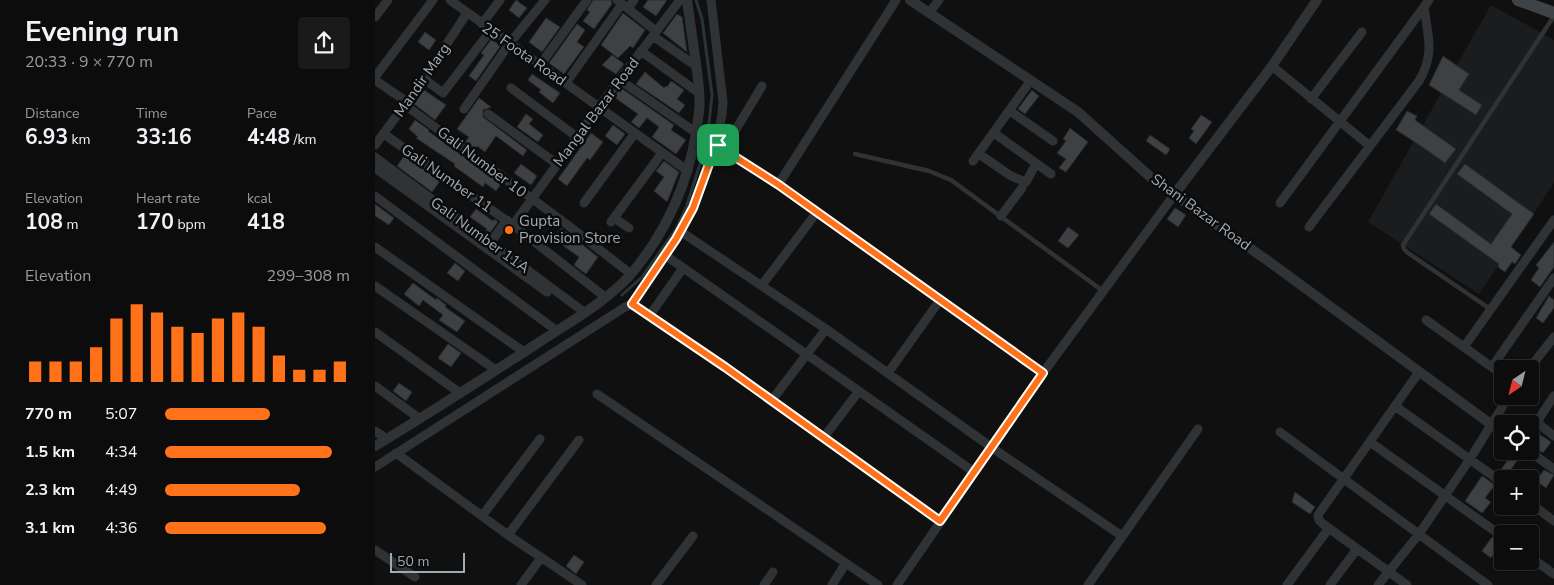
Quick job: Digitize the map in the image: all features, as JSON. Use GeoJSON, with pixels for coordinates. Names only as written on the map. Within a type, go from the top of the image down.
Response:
{"type":"FeatureCollection","features":[{"type":"Feature","properties":{"kind":"main road"},"geometry":{"type":"LineString","coordinates":[[1517,0],[1554,15]]}},
{"type":"Feature","properties":{"kind":"street"},"geometry":{"type":"LineString","coordinates":[[375,17],[388,0]]}},
{"type":"Feature","properties":{"kind":"street"},"geometry":{"type":"LineString","coordinates":[[375,78],[433,0]]}},
{"type":"Feature","properties":{"kind":"street"},"geometry":{"type":"LineString","coordinates":[[482,24],[500,0]]}},
{"type":"Feature","properties":{"kind":"street"},"geometry":{"type":"LineString","coordinates":[[464,109],[511,43],[545,0]]}},
{"type":"Feature","properties":{"kind":"street"},"geometry":{"type":"LineString","coordinates":[[541,65],[587,0]]}},
{"type":"Feature","properties":{"kind":"street"},"geometry":{"type":"LineString","coordinates":[[566,83],[622,4],[634,0]]}},
{"type":"Feature","properties":{"kind":"street","name":"Mangal Bazar Road"},"geometry":{"type":"LineString","coordinates":[[491,242],[532,199],[654,33],[681,0]]}},
{"type":"Feature","properties":{"kind":"street"},"geometry":{"type":"LineString","coordinates":[[375,446],[582,314],[631,274],[645,255],[665,225],[688,171],[699,112],[699,93],[687,0]]}},
{"type":"Feature","properties":{"kind":"street"},"geometry":{"type":"LineString","coordinates":[[375,467],[632,304],[681,231],[693,208],[717,142],[723,102],[711,0]]}},
{"type":"Feature","properties":{"kind":"street"},"geometry":{"type":"LineString","coordinates":[[779,185],[896,0]]}},
{"type":"Feature","properties":{"kind":"street","name":"Shani Bazar Road"},"geometry":{"type":"LineString","coordinates":[[910,0],[1078,112],[1173,195],[1271,263],[1492,425]]}},
{"type":"Feature","properties":{"kind":"street"},"geometry":{"type":"LineString","coordinates":[[929,13],[939,0]]}},
{"type":"Feature","properties":{"kind":"street"},"geometry":{"type":"LineString","coordinates":[[897,585],[1043,373],[1173,195],[1272,66],[1317,0]]}},
{"type":"Feature","properties":{"kind":"street","name":"25 Foota Road"},"geometry":{"type":"LineString","coordinates":[[455,2],[482,24],[688,171]]}},
{"type":"Feature","properties":{"kind":"street"},"geometry":{"type":"LineString","coordinates":[[622,4],[654,33],[696,66]]}},
{"type":"Feature","properties":{"kind":"street"},"geometry":{"type":"LineString","coordinates":[[1280,203],[1426,4]]}},
{"type":"Feature","properties":{"kind":"street"},"geometry":{"type":"LineString","coordinates":[[1309,227],[1425,71],[1429,55],[1426,4]]}},
{"type":"Feature","properties":{"kind":"street","name":"Mandir Marg"},"geometry":{"type":"LineString","coordinates":[[375,145],[424,79],[467,13]]}},
{"type":"Feature","properties":{"kind":"street"},"geometry":{"type":"LineString","coordinates":[[424,79],[443,93],[491,30]]}},
{"type":"Feature","properties":{"kind":"street"},"geometry":{"type":"LineString","coordinates":[[1311,99],[1362,32]]}},
{"type":"Feature","properties":{"kind":"street"},"geometry":{"type":"LineString","coordinates":[[641,51],[699,93]]}},
{"type":"Feature","properties":{"kind":"street"},"geometry":{"type":"LineString","coordinates":[[1272,66],[1370,146]]}},
{"type":"Feature","properties":{"kind":"street","name":"Gali Number 10"},"geometry":{"type":"LineString","coordinates":[[375,78],[631,274]]}},
{"type":"Feature","properties":{"kind":"street"},"geometry":{"type":"LineString","coordinates":[[620,80],[695,132]]}},
{"type":"Feature","properties":{"kind":"street"},"geometry":{"type":"LineString","coordinates":[[1031,80],[976,158],[1026,182],[1037,164]]}},
{"type":"Feature","properties":{"kind":"street"},"geometry":{"type":"LineString","coordinates":[[724,150],[762,86]]}},
{"type":"Feature","properties":{"kind":"street"},"geometry":{"type":"LineString","coordinates":[[511,88],[577,138]]}},
{"type":"Feature","properties":{"kind":"street"},"geometry":{"type":"LineString","coordinates":[[1010,111],[1053,141]]}},
{"type":"Feature","properties":{"kind":"street"},"geometry":{"type":"LineString","coordinates":[[488,114],[557,164]]}},
{"type":"Feature","properties":{"kind":"street"},"geometry":{"type":"LineString","coordinates":[[584,203],[635,133]]}},
{"type":"Feature","properties":{"kind":"street"},"geometry":{"type":"LineString","coordinates":[[994,133],[1051,174]]}},
{"type":"Feature","properties":{"kind":"street","name":"Gali Number 11"},"geometry":{"type":"LineString","coordinates":[[384,134],[510,223],[605,297]]}},
{"type":"Feature","properties":{"kind":"street"},"geometry":{"type":"LineString","coordinates":[[717,142],[724,150],[779,185],[1043,373]]}},
{"type":"Feature","properties":{"kind":"street"},"geometry":{"type":"LineString","coordinates":[[629,228],[613,220],[662,152]]}},
{"type":"Feature","properties":{"kind":"street","name":"Gali Number 11A"},"geometry":{"type":"LineString","coordinates":[[375,157],[491,242],[582,314]]}},
{"type":"Feature","properties":{"kind":"street"},"geometry":{"type":"LineString","coordinates":[[375,168],[582,314]]}},
{"type":"Feature","properties":{"kind":"street"},"geometry":{"type":"LineString","coordinates":[[1001,216],[1022,188]]}},
{"type":"Feature","properties":{"kind":"street"},"geometry":{"type":"LineString","coordinates":[[375,196],[557,331]]}},
{"type":"Feature","properties":{"kind":"street"},"geometry":{"type":"LineString","coordinates":[[762,286],[817,212]]}},
{"type":"Feature","properties":{"kind":"street"},"geometry":{"type":"LineString","coordinates":[[1464,347],[1554,220]]}},
{"type":"Feature","properties":{"kind":"street"},"geometry":{"type":"LineString","coordinates":[[681,231],[826,329],[991,447],[1122,536]]}},
{"type":"Feature","properties":{"kind":"street"},"geometry":{"type":"LineString","coordinates":[[375,247],[524,352]]}},
{"type":"Feature","properties":{"kind":"street"},"geometry":{"type":"LineString","coordinates":[[665,256],[973,472]]}},
{"type":"Feature","properties":{"kind":"street"},"geometry":{"type":"LineString","coordinates":[[649,315],[683,268]]}},
{"type":"Feature","properties":{"kind":"street"},"geometry":{"type":"LineString","coordinates":[[1491,367],[1554,278]]}},
{"type":"Feature","properties":{"kind":"street"},"geometry":{"type":"LineString","coordinates":[[375,286],[496,370]]}},
{"type":"Feature","properties":{"kind":"street"},"geometry":{"type":"LineString","coordinates":[[889,374],[940,300]]}},
{"type":"Feature","properties":{"kind":"street"},"geometry":{"type":"LineString","coordinates":[[632,304],[772,400],[940,521]]}},
{"type":"Feature","properties":{"kind":"street"},"geometry":{"type":"LineString","coordinates":[[1425,320],[1494,369]]}},
{"type":"Feature","properties":{"kind":"street"},"geometry":{"type":"LineString","coordinates":[[772,400],[826,329]]}},
{"type":"Feature","properties":{"kind":"street"},"geometry":{"type":"LineString","coordinates":[[375,332],[460,393]]}},
{"type":"Feature","properties":{"kind":"street"},"geometry":{"type":"LineString","coordinates":[[1536,360],[1554,337]]}},
{"type":"Feature","properties":{"kind":"street"},"geometry":{"type":"LineString","coordinates":[[1407,585],[1329,528],[1319,520],[1318,515],[1419,372]]}},
{"type":"Feature","properties":{"kind":"street"},"geometry":{"type":"LineString","coordinates":[[375,386],[420,419]]}},
{"type":"Feature","properties":{"kind":"street"},"geometry":{"type":"LineString","coordinates":[[824,438],[859,391]]}},
{"type":"Feature","properties":{"kind":"street"},"geometry":{"type":"LineString","coordinates":[[597,394],[878,585]]}},
{"type":"Feature","properties":{"kind":"street"},"geometry":{"type":"LineString","coordinates":[[1554,396],[1538,420],[1540,425],[1554,436]]}},
{"type":"Feature","properties":{"kind":"street"},"geometry":{"type":"LineString","coordinates":[[1378,585],[1419,534],[1504,405]]}},
{"type":"Feature","properties":{"kind":"street"},"geometry":{"type":"LineString","coordinates":[[1395,406],[1494,476]]}},
{"type":"Feature","properties":{"kind":"street"},"geometry":{"type":"LineString","coordinates":[[1088,585],[1198,430]]}},
{"type":"Feature","properties":{"kind":"street"},"geometry":{"type":"LineString","coordinates":[[375,431],[387,439]]}},
{"type":"Feature","properties":{"kind":"street"},"geometry":{"type":"LineString","coordinates":[[1280,432],[1488,585]]}},
{"type":"Feature","properties":{"kind":"street"},"geometry":{"type":"LineString","coordinates":[[482,516],[540,439]]}},
{"type":"Feature","properties":{"kind":"street"},"geometry":{"type":"LineString","coordinates":[[508,535],[579,440]]}},
{"type":"Feature","properties":{"kind":"street"},"geometry":{"type":"LineString","coordinates":[[1370,442],[1494,531]]}},
{"type":"Feature","properties":{"kind":"street"},"geometry":{"type":"LineString","coordinates":[[396,453],[508,535],[582,585]]}},
{"type":"Feature","properties":{"kind":"street"},"geometry":{"type":"LineString","coordinates":[[1539,458],[1554,469]]}},
{"type":"Feature","properties":{"kind":"street"},"geometry":{"type":"LineString","coordinates":[[1539,510],[1554,521]]}},
{"type":"Feature","properties":{"kind":"street"},"geometry":{"type":"LineString","coordinates":[[1287,585],[1329,528]]}},
{"type":"Feature","properties":{"kind":"street"},"geometry":{"type":"LineString","coordinates":[[656,585],[693,536]]}},
{"type":"Feature","properties":{"kind":"street"},"geometry":{"type":"LineString","coordinates":[[1330,585],[1357,549]]}},
{"type":"Feature","properties":{"kind":"street"},"geometry":{"type":"LineString","coordinates":[[375,550],[415,577]]}},
{"type":"Feature","properties":{"kind":"street"},"geometry":{"type":"LineString","coordinates":[[521,585],[541,558]]}},
{"type":"Feature","properties":{"kind":"street"},"geometry":{"type":"LineString","coordinates":[[832,585],[846,563]]}},
{"type":"Feature","properties":{"kind":"street"},"geometry":{"type":"LineString","coordinates":[[1539,563],[1554,574]]}},
{"type":"Feature","properties":{"kind":"street"},"geometry":{"type":"LineString","coordinates":[[764,585],[773,572]]}},
{"type":"Feature","properties":{"kind":"lane"},"geometry":{"type":"LineString","coordinates":[[1490,310],[1408,253],[1403,245],[1554,15]]}},
{"type":"Feature","properties":{"kind":"lane"},"geometry":{"type":"LineString","coordinates":[[855,154],[929,171],[951,180],[1103,291]]}},
{"type":"Feature","properties":{"kind":"shaded area"},"geometry":{"type":"Polygon","coordinates":[[[1491,5],[1554,40],[1554,183],[1479,294],[1368,222],[1491,5]]]}},
{"type":"Feature","properties":{"kind":"building"},"geometry":{"type":"Polygon","coordinates":[[[516,0],[527,8],[519,18],[509,10],[516,0]]]}},
{"type":"Feature","properties":{"kind":"building"},"geometry":{"type":"Polygon","coordinates":[[[593,0],[611,0],[612,4],[594,29],[583,21],[590,12],[587,10],[593,0]]]}},
{"type":"Feature","properties":{"kind":"building"},"geometry":{"type":"Polygon","coordinates":[[[648,0],[667,0],[656,16],[643,7],[648,0]]]}},
{"type":"Feature","properties":{"kind":"building"},"geometry":{"type":"Polygon","coordinates":[[[623,13],[645,30],[633,48],[630,46],[618,58],[601,45],[623,13]]]}},
{"type":"Feature","properties":{"kind":"building"},"geometry":{"type":"Polygon","coordinates":[[[677,14],[682,17],[687,52],[663,33],[677,14]]]}},
{"type":"Feature","properties":{"kind":"building"},"geometry":{"type":"Polygon","coordinates":[[[546,18],[560,27],[542,52],[529,42],[546,18]]]}},
{"type":"Feature","properties":{"kind":"building"},"geometry":{"type":"Polygon","coordinates":[[[577,24],[585,30],[577,42],[584,47],[564,74],[549,63],[577,24]]]}},
{"type":"Feature","properties":{"kind":"building"},"geometry":{"type":"Polygon","coordinates":[[[425,32],[436,40],[429,50],[418,42],[425,32]]]}},
{"type":"Feature","properties":{"kind":"building"},"geometry":{"type":"Polygon","coordinates":[[[491,40],[501,45],[476,81],[469,76],[484,55],[481,53],[491,40]]]}},
{"type":"Feature","properties":{"kind":"building"},"geometry":{"type":"Polygon","coordinates":[[[612,55],[624,64],[616,74],[602,65],[612,55]]]}},
{"type":"Feature","properties":{"kind":"building"},"geometry":{"type":"Polygon","coordinates":[[[1443,56],[1469,74],[1459,90],[1482,105],[1476,115],[1429,85],[1443,56]]]}},
{"type":"Feature","properties":{"kind":"building"},"geometry":{"type":"Polygon","coordinates":[[[645,72],[664,88],[671,81],[684,90],[677,99],[685,105],[679,113],[636,84],[645,72]]]}},
{"type":"Feature","properties":{"kind":"building"},"geometry":{"type":"Polygon","coordinates":[[[532,74],[560,93],[553,103],[528,80],[532,74]]]}},
{"type":"Feature","properties":{"kind":"building"},"geometry":{"type":"Polygon","coordinates":[[[621,88],[674,125],[671,130],[686,140],[676,154],[652,137],[659,127],[647,118],[639,128],[631,122],[638,114],[614,97],[621,88]]]}},
{"type":"Feature","properties":{"kind":"building"},"geometry":{"type":"Polygon","coordinates":[[[424,90],[446,105],[435,120],[414,104],[424,90]]]}},
{"type":"Feature","properties":{"kind":"building"},"geometry":{"type":"Polygon","coordinates":[[[1032,90],[1039,96],[1025,114],[1018,109],[1032,90]]]}},
{"type":"Feature","properties":{"kind":"building"},"geometry":{"type":"Polygon","coordinates":[[[479,98],[491,107],[483,110],[483,117],[527,150],[523,156],[496,136],[485,152],[477,146],[475,149],[465,142],[469,137],[457,129],[479,98]]]}},
{"type":"Feature","properties":{"kind":"building"},"geometry":{"type":"Polygon","coordinates":[[[1407,111],[1417,116],[1415,120],[1456,149],[1445,163],[1396,130],[1407,111]]]}},
{"type":"Feature","properties":{"kind":"building"},"geometry":{"type":"Polygon","coordinates":[[[526,114],[533,119],[529,124],[543,135],[538,142],[517,127],[526,114]]]}},
{"type":"Feature","properties":{"kind":"building"},"geometry":{"type":"Polygon","coordinates":[[[1201,115],[1212,122],[1196,144],[1189,138],[1194,131],[1191,129],[1201,115]]]}},
{"type":"Feature","properties":{"kind":"building"},"geometry":{"type":"Polygon","coordinates":[[[415,120],[501,184],[496,191],[485,183],[483,187],[454,166],[455,164],[416,138],[418,137],[409,129],[415,120]]]}},
{"type":"Feature","properties":{"kind":"building"},"geometry":{"type":"Polygon","coordinates":[[[613,125],[625,134],[617,145],[605,136],[613,125]]]}},
{"type":"Feature","properties":{"kind":"building"},"geometry":{"type":"Polygon","coordinates":[[[1070,128],[1088,142],[1066,172],[1059,168],[1066,159],[1057,153],[1066,141],[1063,139],[1070,128]]]}},
{"type":"Feature","properties":{"kind":"building"},"geometry":{"type":"Polygon","coordinates":[[[591,133],[603,142],[590,160],[587,158],[567,186],[558,179],[591,133]]]}},
{"type":"Feature","properties":{"kind":"building"},"geometry":{"type":"Polygon","coordinates":[[[1150,135],[1170,149],[1166,155],[1146,141],[1150,135]]]}},
{"type":"Feature","properties":{"kind":"building"},"geometry":{"type":"Polygon","coordinates":[[[404,156],[440,181],[432,192],[397,166],[404,156]]]}},
{"type":"Feature","properties":{"kind":"building"},"geometry":{"type":"Polygon","coordinates":[[[664,161],[679,172],[667,202],[654,191],[664,177],[656,171],[664,161]]]}},
{"type":"Feature","properties":{"kind":"building"},"geometry":{"type":"Polygon","coordinates":[[[521,164],[537,176],[531,185],[514,173],[521,164]]]}},
{"type":"Feature","properties":{"kind":"building"},"geometry":{"type":"Polygon","coordinates":[[[1465,164],[1534,214],[1511,247],[1521,255],[1515,264],[1512,262],[1505,272],[1498,267],[1499,264],[1429,214],[1436,204],[1491,244],[1512,214],[1457,174],[1465,164]]]}},
{"type":"Feature","properties":{"kind":"building"},"geometry":{"type":"Polygon","coordinates":[[[375,204],[394,218],[389,225],[375,216],[375,204]]]}},
{"type":"Feature","properties":{"kind":"building"},"geometry":{"type":"Polygon","coordinates":[[[1175,208],[1186,215],[1178,227],[1167,219],[1175,208]]]}},
{"type":"Feature","properties":{"kind":"building"},"geometry":{"type":"Polygon","coordinates":[[[476,209],[493,221],[494,219],[498,222],[489,234],[486,231],[487,229],[470,217],[476,209]]]}},
{"type":"Feature","properties":{"kind":"building"},"geometry":{"type":"Polygon","coordinates":[[[1068,227],[1079,235],[1068,248],[1058,241],[1068,227]]]}},
{"type":"Feature","properties":{"kind":"building"},"geometry":{"type":"Polygon","coordinates":[[[561,228],[598,257],[586,274],[574,265],[579,257],[554,239],[561,228]]]}},
{"type":"Feature","properties":{"kind":"building"},"geometry":{"type":"Polygon","coordinates":[[[1554,242],[1554,267],[1540,287],[1531,280],[1539,268],[1536,265],[1554,242]]]}},
{"type":"Feature","properties":{"kind":"building"},"geometry":{"type":"Polygon","coordinates":[[[455,263],[465,271],[458,281],[447,273],[455,263]]]}},
{"type":"Feature","properties":{"kind":"building"},"geometry":{"type":"Polygon","coordinates":[[[413,283],[436,300],[437,298],[446,305],[445,307],[465,321],[457,332],[439,320],[443,315],[423,300],[419,306],[404,294],[413,283]]]}},
{"type":"Feature","properties":{"kind":"building"},"geometry":{"type":"Polygon","coordinates":[[[1549,296],[1554,300],[1554,308],[1543,323],[1536,318],[1549,296]]]}},
{"type":"Feature","properties":{"kind":"building"},"geometry":{"type":"Polygon","coordinates":[[[448,344],[461,353],[451,367],[438,358],[448,344]]]}},
{"type":"Feature","properties":{"kind":"building"},"geometry":{"type":"Polygon","coordinates":[[[399,383],[412,392],[406,401],[393,391],[399,383]]]}},
{"type":"Feature","properties":{"kind":"building"},"geometry":{"type":"Polygon","coordinates":[[[1539,434],[1551,442],[1543,453],[1539,450],[1539,434]]]}},
{"type":"Feature","properties":{"kind":"building"},"geometry":{"type":"Polygon","coordinates":[[[1508,460],[1518,460],[1511,470],[1501,470],[1508,460]]]}},
{"type":"Feature","properties":{"kind":"building"},"geometry":{"type":"Polygon","coordinates":[[[1544,470],[1554,475],[1546,488],[1539,483],[1539,477],[1544,470]]]}},
{"type":"Feature","properties":{"kind":"building"},"geometry":{"type":"Polygon","coordinates":[[[1482,476],[1494,484],[1485,498],[1491,502],[1482,513],[1465,501],[1482,476]]]}},
{"type":"Feature","properties":{"kind":"building"},"geometry":{"type":"Polygon","coordinates":[[[1295,492],[1315,507],[1310,514],[1292,502],[1295,492]]]}},
{"type":"Feature","properties":{"kind":"building"},"geometry":{"type":"Polygon","coordinates":[[[1492,537],[1494,538],[1494,554],[1491,558],[1482,551],[1492,537]]]}},
{"type":"Feature","properties":{"kind":"building"},"geometry":{"type":"Polygon","coordinates":[[[574,555],[584,562],[576,574],[566,566],[574,555]]]}},
{"type":"Feature","properties":{"kind":"waterway"},"geometry":{"type":"LineString","coordinates":[[622,295],[642,277],[676,229],[686,208],[707,142],[712,95],[702,19],[696,0]]}},
{"type":"Feature","properties":{"kind":"place","name":"Gupta Provision Store"},"geometry":{"type":"Point","coordinates":[509,230]}},
{"type":"Feature","properties":{"kind":"route"},"geometry":{"type":"LineString","coordinates":[[717,142],[718,145],[779,185],[1043,373],[940,521],[725,367],[632,304],[676,239],[693,208],[717,142]]}}]}
